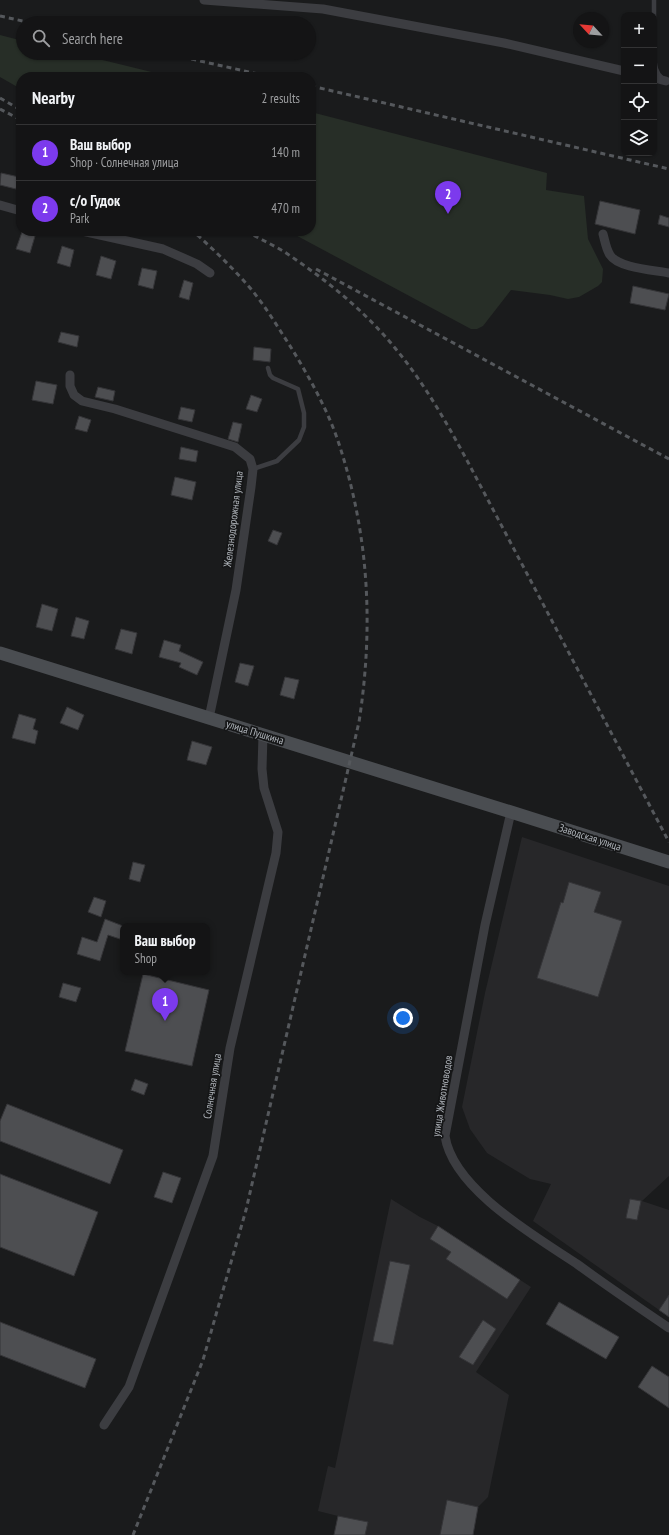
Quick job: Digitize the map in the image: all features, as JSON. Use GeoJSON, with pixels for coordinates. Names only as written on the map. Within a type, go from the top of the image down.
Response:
{"type":"FeatureCollection","features":[{"type":"Feature","properties":{"kind":"main road","name":"улица Пушкина"},"geometry":{"type":"LineString","coordinates":[[0,654],[511,812]]}},
{"type":"Feature","properties":{"kind":"main road","name":"Заводская улица"},"geometry":{"type":"LineString","coordinates":[[511,812],[669,862]]}},
{"type":"Feature","properties":{"kind":"street"},"geometry":{"type":"LineString","coordinates":[[204,0],[323,9],[504,43],[621,70]]}},
{"type":"Feature","properties":{"kind":"street"},"geometry":{"type":"LineString","coordinates":[[657,79],[668,82]]}},
{"type":"Feature","properties":{"kind":"street"},"geometry":{"type":"LineString","coordinates":[[0,205],[16,210]]}},
{"type":"Feature","properties":{"kind":"street"},"geometry":{"type":"LineString","coordinates":[[603,234],[610,255],[620,264],[669,273]]}},
{"type":"Feature","properties":{"kind":"street"},"geometry":{"type":"LineString","coordinates":[[104,236],[163,249],[197,264],[210,273]]}},
{"type":"Feature","properties":{"kind":"street","name":"Железнодорожная улица"},"geometry":{"type":"LineString","coordinates":[[70,375],[70,386],[74,395],[82,401],[115,409],[235,447],[250,460],[253,469],[236,590],[209,718]]}},
{"type":"Feature","properties":{"kind":"street","name":"Солнечная улица"},"geometry":{"type":"LineString","coordinates":[[104,1425],[128,1387],[213,1156],[230,1048],[276,853],[278,832],[264,788],[262,769],[263,735]]}},
{"type":"Feature","properties":{"kind":"street","name":"улица Животноводов"},"geometry":{"type":"LineString","coordinates":[[511,812],[485,925],[445,1136],[446,1144],[456,1164],[473,1185],[505,1215],[669,1328]]}},
{"type":"Feature","properties":{"kind":"lane"},"geometry":{"type":"LineString","coordinates":[[654,0],[654,12]]}},
{"type":"Feature","properties":{"kind":"lane"},"geometry":{"type":"LineString","coordinates":[[657,72],[668,82]]}},
{"type":"Feature","properties":{"kind":"lane"},"geometry":{"type":"LineString","coordinates":[[253,469],[277,461],[299,440],[304,427],[304,413],[298,389],[273,378],[270,375],[268,368]]}},
{"type":"Feature","properties":{"kind":"shaded area"},"geometry":{"type":"Polygon","coordinates":[[[0,35],[16,39],[16,60],[103,60],[152,72],[16,72],[16,86],[0,77],[0,35]]]}},
{"type":"Feature","properties":{"kind":"shaded area"},"geometry":{"type":"Polygon","coordinates":[[[316,113],[547,173],[546,190],[584,196],[588,239],[603,269],[602,282],[579,297],[568,299],[511,290],[483,326],[477,329],[471,329],[297,236],[316,236],[316,113]]]}},
{"type":"Feature","properties":{"kind":"shaded area"},"geometry":{"type":"Polygon","coordinates":[[[522,837],[669,886],[669,1176],[642,1201],[669,1210],[669,1317],[533,1221],[551,1184],[530,1179],[487,1153],[470,1129],[462,1107],[485,993],[522,837]]]}},
{"type":"Feature","properties":{"kind":"shaded area"},"geometry":{"type":"Polygon","coordinates":[[[391,1199],[438,1226],[531,1287],[476,1372],[509,1395],[488,1497],[478,1507],[473,1535],[334,1535],[338,1516],[318,1511],[328,1466],[335,1468],[391,1199]]]}},
{"type":"Feature","properties":{"kind":"building"},"geometry":{"type":"Polygon","coordinates":[[[1,173],[16,176],[16,189],[0,185],[1,173]]]}},
{"type":"Feature","properties":{"kind":"building"},"geometry":{"type":"Polygon","coordinates":[[[600,201],[640,210],[635,234],[595,224],[600,201]]]}},
{"type":"Feature","properties":{"kind":"building"},"geometry":{"type":"Polygon","coordinates":[[[660,215],[669,218],[669,227],[658,224],[660,215]]]}},
{"type":"Feature","properties":{"kind":"building"},"geometry":{"type":"Polygon","coordinates":[[[21,236],[35,236],[30,253],[16,249],[21,236]]]}},
{"type":"Feature","properties":{"kind":"building"},"geometry":{"type":"Polygon","coordinates":[[[62,246],[74,250],[70,267],[57,263],[62,246]]]}},
{"type":"Feature","properties":{"kind":"building"},"geometry":{"type":"Polygon","coordinates":[[[101,256],[116,261],[111,279],[96,275],[101,256]]]}},
{"type":"Feature","properties":{"kind":"building"},"geometry":{"type":"Polygon","coordinates":[[[142,268],[157,271],[153,289],[138,285],[142,268]]]}},
{"type":"Feature","properties":{"kind":"building"},"geometry":{"type":"Polygon","coordinates":[[[184,280],[193,283],[189,300],[179,297],[184,280]]]}},
{"type":"Feature","properties":{"kind":"building"},"geometry":{"type":"Polygon","coordinates":[[[633,286],[669,294],[665,310],[630,303],[633,286]]]}},
{"type":"Feature","properties":{"kind":"building"},"geometry":{"type":"Polygon","coordinates":[[[61,332],[79,336],[77,347],[58,342],[61,332]]]}},
{"type":"Feature","properties":{"kind":"building"},"geometry":{"type":"Polygon","coordinates":[[[254,347],[271,349],[270,362],[253,360],[254,347]]]}},
{"type":"Feature","properties":{"kind":"building"},"geometry":{"type":"Polygon","coordinates":[[[36,381],[57,385],[53,404],[32,400],[36,381]]]}},
{"type":"Feature","properties":{"kind":"building"},"geometry":{"type":"Polygon","coordinates":[[[98,387],[115,391],[113,401],[95,397],[98,387]]]}},
{"type":"Feature","properties":{"kind":"building"},"geometry":{"type":"Polygon","coordinates":[[[251,395],[262,399],[257,412],[246,409],[251,395]]]}},
{"type":"Feature","properties":{"kind":"building"},"geometry":{"type":"Polygon","coordinates":[[[181,407],[195,410],[192,422],[178,419],[181,407]]]}},
{"type":"Feature","properties":{"kind":"building"},"geometry":{"type":"Polygon","coordinates":[[[79,416],[91,420],[87,432],[75,429],[79,416]]]}},
{"type":"Feature","properties":{"kind":"building"},"geometry":{"type":"Polygon","coordinates":[[[233,422],[242,424],[238,442],[228,439],[233,422]]]}},
{"type":"Feature","properties":{"kind":"building"},"geometry":{"type":"Polygon","coordinates":[[[181,447],[198,451],[196,462],[179,459],[181,447]]]}},
{"type":"Feature","properties":{"kind":"building"},"geometry":{"type":"Polygon","coordinates":[[[175,477],[196,482],[192,500],[171,495],[175,477]]]}},
{"type":"Feature","properties":{"kind":"building"},"geometry":{"type":"Polygon","coordinates":[[[273,530],[282,533],[277,545],[268,541],[273,530]]]}},
{"type":"Feature","properties":{"kind":"building"},"geometry":{"type":"Polygon","coordinates":[[[42,604],[58,609],[52,631],[36,627],[42,604]]]}},
{"type":"Feature","properties":{"kind":"building"},"geometry":{"type":"Polygon","coordinates":[[[76,617],[89,621],[84,639],[71,636],[76,617]]]}},
{"type":"Feature","properties":{"kind":"building"},"geometry":{"type":"Polygon","coordinates":[[[121,629],[137,633],[132,654],[115,649],[121,629]]]}},
{"type":"Feature","properties":{"kind":"building"},"geometry":{"type":"Polygon","coordinates":[[[164,640],[181,645],[179,651],[203,662],[197,675],[179,667],[181,663],[159,657],[164,640]]]}},
{"type":"Feature","properties":{"kind":"building"},"geometry":{"type":"Polygon","coordinates":[[[240,663],[254,666],[248,686],[235,682],[240,663]]]}},
{"type":"Feature","properties":{"kind":"building"},"geometry":{"type":"Polygon","coordinates":[[[285,677],[299,680],[294,699],[280,695],[285,677]]]}},
{"type":"Feature","properties":{"kind":"building"},"geometry":{"type":"Polygon","coordinates":[[[67,707],[84,715],[78,730],[60,723],[67,707]]]}},
{"type":"Feature","properties":{"kind":"building"},"geometry":{"type":"Polygon","coordinates":[[[19,714],[36,719],[33,729],[38,731],[35,744],[12,738],[19,714]]]}},
{"type":"Feature","properties":{"kind":"building"},"geometry":{"type":"Polygon","coordinates":[[[192,741],[212,747],[206,765],[187,760],[192,741]]]}},
{"type":"Feature","properties":{"kind":"building"},"geometry":{"type":"Polygon","coordinates":[[[133,862],[145,865],[140,882],[129,879],[133,862]]]}},
{"type":"Feature","properties":{"kind":"building"},"geometry":{"type":"Polygon","coordinates":[[[569,882],[601,892],[594,912],[622,921],[598,997],[537,978],[561,902],[563,903],[569,882]]]}},
{"type":"Feature","properties":{"kind":"building"},"geometry":{"type":"Polygon","coordinates":[[[94,897],[106,901],[101,917],[88,912],[94,897]]]}},
{"type":"Feature","properties":{"kind":"building"},"geometry":{"type":"Polygon","coordinates":[[[105,919],[120,925],[120,939],[108,935],[100,961],[77,954],[82,937],[97,942],[105,919]]]}},
{"type":"Feature","properties":{"kind":"building"},"geometry":{"type":"Polygon","coordinates":[[[143,975],[209,990],[192,1066],[125,1051],[143,975]]]}},
{"type":"Feature","properties":{"kind":"building"},"geometry":{"type":"Polygon","coordinates":[[[63,983],[81,988],[76,1002],[59,997],[63,983]]]}},
{"type":"Feature","properties":{"kind":"building"},"geometry":{"type":"Polygon","coordinates":[[[135,1079],[148,1084],[144,1095],[131,1090],[135,1079]]]}},
{"type":"Feature","properties":{"kind":"building"},"geometry":{"type":"Polygon","coordinates":[[[7,1104],[123,1150],[110,1184],[0,1141],[0,1121],[7,1104]]]}},
{"type":"Feature","properties":{"kind":"building"},"geometry":{"type":"Polygon","coordinates":[[[163,1172],[181,1178],[172,1203],[154,1197],[163,1172]]]}},
{"type":"Feature","properties":{"kind":"building"},"geometry":{"type":"Polygon","coordinates":[[[0,1174],[98,1212],[74,1276],[0,1247],[0,1174]]]}},
{"type":"Feature","properties":{"kind":"building"},"geometry":{"type":"Polygon","coordinates":[[[630,1199],[641,1201],[637,1220],[626,1218],[630,1199]]]}},
{"type":"Feature","properties":{"kind":"building"},"geometry":{"type":"Polygon","coordinates":[[[438,1226],[520,1280],[507,1299],[446,1259],[451,1252],[430,1239],[438,1226]]]}},
{"type":"Feature","properties":{"kind":"building"},"geometry":{"type":"Polygon","coordinates":[[[390,1261],[410,1265],[393,1345],[373,1341],[390,1261]]]}},
{"type":"Feature","properties":{"kind":"building"},"geometry":{"type":"Polygon","coordinates":[[[669,1295],[669,1317],[659,1310],[669,1295]]]}},
{"type":"Feature","properties":{"kind":"building"},"geometry":{"type":"Polygon","coordinates":[[[559,1302],[619,1337],[606,1359],[546,1324],[559,1302]]]}},
{"type":"Feature","properties":{"kind":"building"},"geometry":{"type":"Polygon","coordinates":[[[483,1320],[496,1329],[473,1365],[459,1357],[483,1320]]]}},
{"type":"Feature","properties":{"kind":"building"},"geometry":{"type":"Polygon","coordinates":[[[0,1322],[96,1359],[85,1388],[0,1355],[0,1322]]]}},
{"type":"Feature","properties":{"kind":"building"},"geometry":{"type":"Polygon","coordinates":[[[652,1366],[669,1377],[669,1408],[638,1387],[652,1366]]]}},
{"type":"Feature","properties":{"kind":"building"},"geometry":{"type":"Polygon","coordinates":[[[447,1500],[478,1507],[473,1535],[440,1535],[447,1500]]]}},
{"type":"Feature","properties":{"kind":"building"},"geometry":{"type":"Polygon","coordinates":[[[338,1516],[368,1522],[365,1535],[334,1535],[338,1516]]]}},
{"type":"Feature","properties":{"kind":"railway"},"geometry":{"type":"LineString","coordinates":[[0,16],[16,20]]}},
{"type":"Feature","properties":{"kind":"railway"},"geometry":{"type":"LineString","coordinates":[[196,60],[249,72]]}},
{"type":"Feature","properties":{"kind":"railway"},"geometry":{"type":"LineString","coordinates":[[316,87],[669,169]]}},
{"type":"Feature","properties":{"kind":"railway"},"geometry":{"type":"LineString","coordinates":[[0,98],[16,107]]}},
{"type":"Feature","properties":{"kind":"railway"},"geometry":{"type":"LineString","coordinates":[[0,109],[16,117]]}},
{"type":"Feature","properties":{"kind":"railway"},"geometry":{"type":"LineString","coordinates":[[133,1535],[203,1360],[246,1210],[359,722],[364,686],[366,650],[366,579],[362,544],[348,473],[333,426],[305,370],[262,303],[237,274],[198,236]]}},
{"type":"Feature","properties":{"kind":"railway"},"geometry":{"type":"LineString","coordinates":[[255,236],[283,251],[313,272],[357,308],[395,348],[436,405],[462,451],[669,842]]}},
{"type":"Feature","properties":{"kind":"railway"},"geometry":{"type":"LineString","coordinates":[[316,269],[669,459]]}},
{"type":"Feature","properties":{"kind":"place","name":"с/о Гудок"},"geometry":{"type":"Point","coordinates":[448,214]}},
{"type":"Feature","properties":{"kind":"place","name":"Ваш выбор"},"geometry":{"type":"Point","coordinates":[165,1021]}}]}
